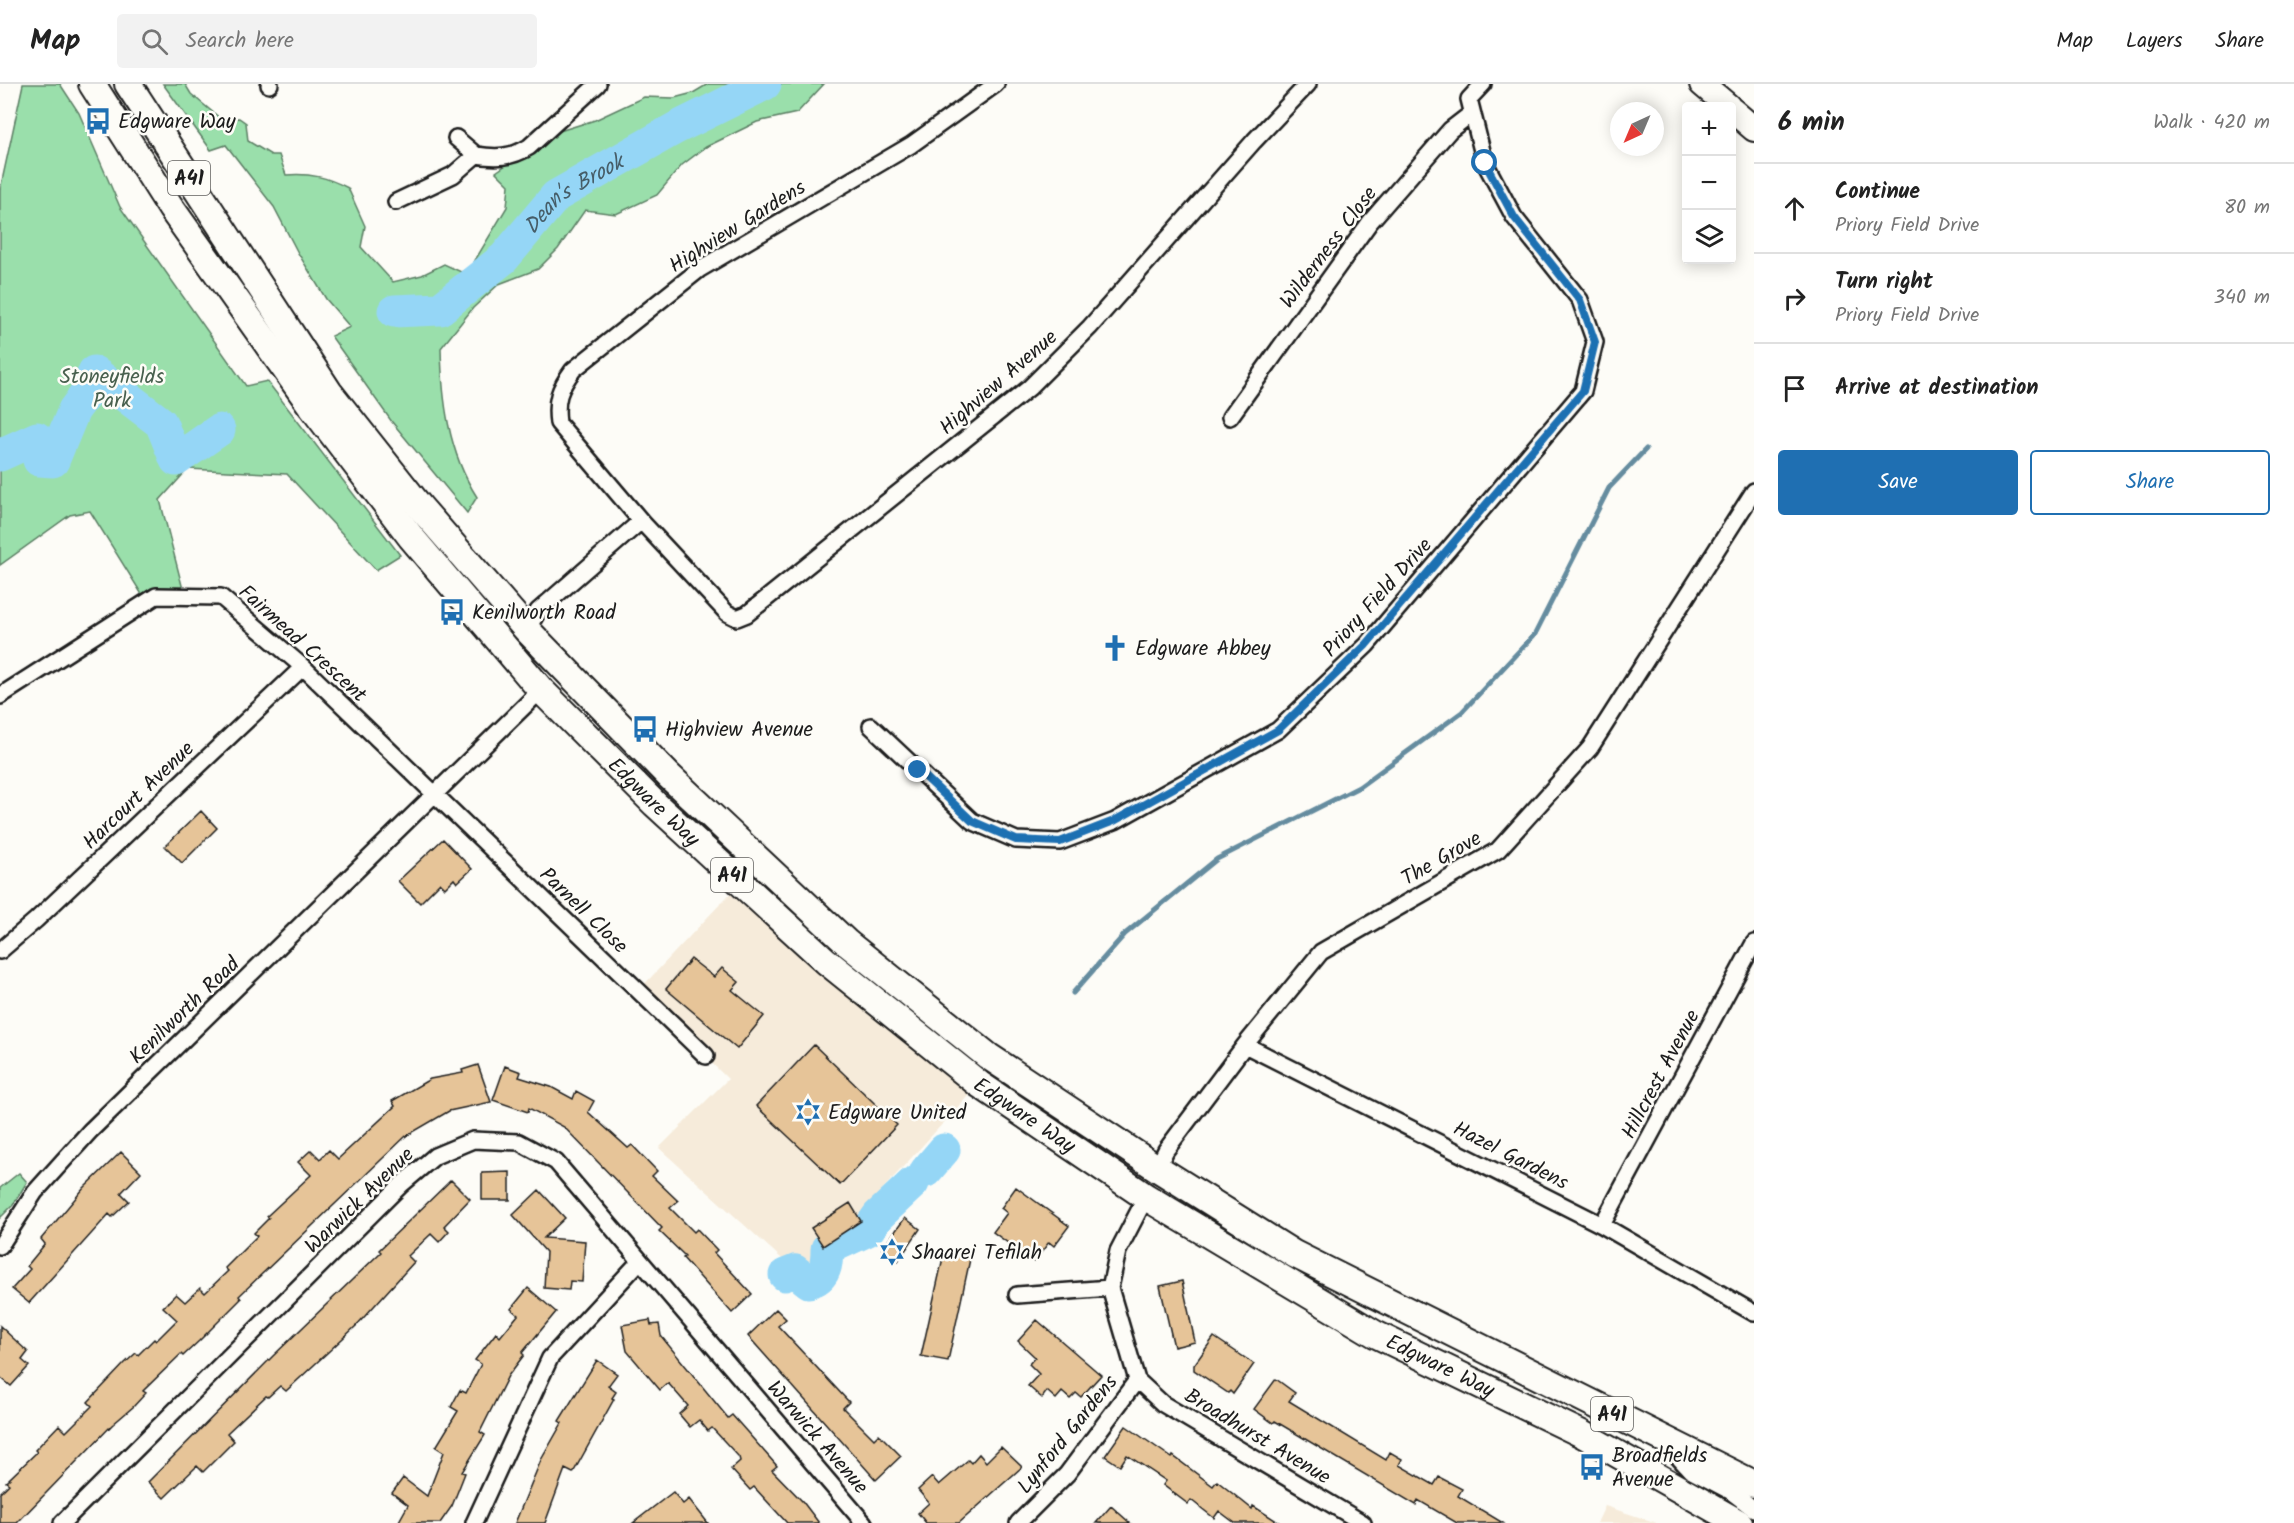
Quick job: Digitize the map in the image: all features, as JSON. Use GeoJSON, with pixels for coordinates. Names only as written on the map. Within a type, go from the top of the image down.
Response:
{"type":"FeatureCollection","features":[{"type":"Feature","properties":{"kind":"highway","name":"Edgware Way"},"geometry":{"type":"LineString","coordinates":[[92,84],[171,208],[312,407],[411,537],[541,690],[654,804],[826,961],[979,1084],[1146,1197],[1375,1334],[1582,1434],[1742,1506]]}},
{"type":"Feature","properties":{"kind":"highway","name":"Edgware Way"},"geometry":{"type":"LineString","coordinates":[[128,84],[329,392],[420,507],[527,630],[669,777],[847,943],[988,1056],[1157,1168],[1294,1254],[1662,1439],[1742,1506]]}},
{"type":"Feature","properties":{"kind":"main road"},"geometry":{"type":"LineString","coordinates":[[1702,84],[1723,102]]}},
{"type":"Feature","properties":{"kind":"main road"},"geometry":{"type":"LineString","coordinates":[[1736,114],[1754,129]]}},
{"type":"Feature","properties":{"kind":"street"},"geometry":{"type":"LineString","coordinates":[[456,138],[476,155],[502,157],[517,154],[529,147],[598,84]]}},
{"type":"Feature","properties":{"kind":"street","name":"Highview Gardens"},"geometry":{"type":"LineString","coordinates":[[641,522],[558,423],[556,405],[558,390],[573,370],[700,269],[911,145],[996,84]]}},
{"type":"Feature","properties":{"kind":"street","name":"Highview Avenue"},"geometry":{"type":"LineString","coordinates":[[641,522],[727,614],[737,618],[747,614],[1029,388],[1090,327],[1246,150],[1308,84]]}},
{"type":"Feature","properties":{"kind":"street"},"geometry":{"type":"LineString","coordinates":[[1472,112],[1469,99],[1483,84]]}},
{"type":"Feature","properties":{"kind":"street","name":"Wilderness Close"},"geometry":{"type":"LineString","coordinates":[[1230,417],[1370,222],[1450,130],[1472,112]]}},
{"type":"Feature","properties":{"kind":"street","name":"Priory Field Drive"},"geometry":{"type":"LineString","coordinates":[[871,726],[972,821],[1016,840],[1060,842],[1114,821],[1278,730],[1366,645],[1583,391],[1595,342],[1580,300],[1509,208],[1485,163],[1472,112]]}},
{"type":"Feature","properties":{"kind":"street"},"geometry":{"type":"LineString","coordinates":[[396,202],[453,176],[476,155]]}},
{"type":"Feature","properties":{"kind":"street","name":"The Grove"},"geometry":{"type":"LineString","coordinates":[[1157,1168],[1166,1150],[1245,1044],[1321,952],[1498,850],[1590,748],[1754,491]]}},
{"type":"Feature","properties":{"kind":"street"},"geometry":{"type":"LineString","coordinates":[[527,630],[538,611],[641,522]]}},
{"type":"Feature","properties":{"kind":"street","name":"Fairmead Crescent"},"geometry":{"type":"LineString","coordinates":[[0,696],[156,596],[221,597],[303,667],[434,794]]}},
{"type":"Feature","properties":{"kind":"street","name":"Harcourt Avenue"},"geometry":{"type":"LineString","coordinates":[[0,951],[36,920],[303,667]]}},
{"type":"Feature","properties":{"kind":"street","name":"Kenilworth Road"},"geometry":{"type":"LineString","coordinates":[[1,1244],[35,1192],[90,1131],[541,690]]}},
{"type":"Feature","properties":{"kind":"street","name":"Parnell Close"},"geometry":{"type":"LineString","coordinates":[[434,794],[706,1056]]}},
{"type":"Feature","properties":{"kind":"street","name":"Hillcrest Avenue"},"geometry":{"type":"LineString","coordinates":[[1602,1225],[1754,943]]}},
{"type":"Feature","properties":{"kind":"street","name":"Hazel Gardens"},"geometry":{"type":"LineString","coordinates":[[1245,1044],[1602,1225],[1754,1313]]}},
{"type":"Feature","properties":{"kind":"street","name":"Warwick Avenue"},"geometry":{"type":"LineString","coordinates":[[62,1523],[402,1184],[435,1156],[473,1140],[519,1143],[556,1162],[864,1523]]}},
{"type":"Feature","properties":{"kind":"street","name":"Lynford Gardens"},"geometry":{"type":"LineString","coordinates":[[1018,1523],[1067,1474],[1137,1380],[1110,1288],[1118,1251],[1146,1197]]}},
{"type":"Feature","properties":{"kind":"street"},"geometry":{"type":"LineString","coordinates":[[474,1523],[550,1358],[640,1261]]}},
{"type":"Feature","properties":{"kind":"street"},"geometry":{"type":"LineString","coordinates":[[1017,1294],[1110,1288]]}},
{"type":"Feature","properties":{"kind":"street","name":"Broadhurst Avenue"},"geometry":{"type":"LineString","coordinates":[[1137,1380],[1163,1404],[1363,1523]]}},
{"type":"Feature","properties":{"kind":"shaded area"},"geometry":{"type":"Polygon","coordinates":[[[741,882],[979,1084],[802,1277],[659,1148],[728,1079],[638,991],[741,882]]]}},
{"type":"Feature","properties":{"kind":"shaded area"},"geometry":{"type":"Polygon","coordinates":[[[1605,1506],[1657,1523],[1597,1523],[1605,1506]]]}},
{"type":"Feature","properties":{"kind":"green space","name":"Stoneyfields Park"},"geometry":{"type":"Polygon","coordinates":[[[23,84],[60,84],[79,113],[120,207],[246,386],[267,381],[400,555],[376,570],[287,474],[188,469],[160,500],[185,597],[146,601],[90,511],[70,515],[0,565],[0,190],[23,84]]]}},
{"type":"Feature","properties":{"kind":"green space"},"geometry":{"type":"Polygon","coordinates":[[[163,84],[185,84],[191,94],[221,119],[239,118],[246,123],[248,141],[271,155],[279,155],[286,175],[318,177],[348,188],[365,226],[361,247],[393,282],[422,275],[444,264],[461,272],[471,267],[507,207],[509,185],[496,172],[550,134],[595,120],[644,97],[674,98],[693,93],[708,84],[824,84],[797,113],[757,122],[706,147],[682,165],[657,195],[616,214],[585,210],[558,249],[538,269],[499,284],[473,308],[441,348],[448,425],[459,462],[477,497],[467,513],[392,422],[331,336],[350,327],[326,299],[274,207],[226,145],[211,150],[163,84]]]}},
{"type":"Feature","properties":{"kind":"green space"},"geometry":{"type":"Polygon","coordinates":[[[19,1173],[27,1182],[13,1205],[0,1218],[0,1188],[19,1173]]]}},
{"type":"Feature","properties":{"kind":"building"},"geometry":{"type":"Polygon","coordinates":[[[201,811],[217,828],[182,863],[165,846],[201,811]]]}},
{"type":"Feature","properties":{"kind":"building"},"geometry":{"type":"Polygon","coordinates":[[[443,839],[472,869],[457,883],[454,879],[445,888],[440,883],[420,903],[398,881],[443,839]]]}},
{"type":"Feature","properties":{"kind":"building"},"geometry":{"type":"Polygon","coordinates":[[[691,959],[714,977],[722,968],[739,982],[732,990],[764,1016],[737,1049],[666,989],[691,959]]]}},
{"type":"Feature","properties":{"kind":"building"},"geometry":{"type":"Polygon","coordinates":[[[814,1045],[897,1125],[840,1185],[756,1106],[814,1045]]]}},
{"type":"Feature","properties":{"kind":"building"},"geometry":{"type":"Polygon","coordinates":[[[478,1065],[491,1102],[449,1111],[406,1136],[239,1296],[241,1299],[199,1341],[183,1356],[181,1354],[143,1391],[146,1393],[133,1407],[112,1425],[17,1523],[0,1523],[0,1493],[9,1484],[6,1482],[37,1452],[35,1450],[59,1425],[66,1432],[92,1406],[88,1402],[125,1363],[136,1353],[138,1355],[154,1339],[156,1341],[177,1320],[163,1307],[176,1294],[185,1302],[200,1288],[205,1293],[228,1271],[225,1268],[257,1236],[254,1233],[269,1218],[267,1216],[311,1175],[298,1162],[311,1150],[320,1159],[329,1150],[338,1159],[395,1106],[392,1101],[430,1079],[463,1073],[462,1070],[478,1065]]]}},
{"type":"Feature","properties":{"kind":"building"},"geometry":{"type":"Polygon","coordinates":[[[505,1066],[521,1072],[519,1077],[551,1087],[573,1099],[576,1091],[594,1101],[588,1112],[628,1148],[632,1145],[657,1171],[652,1176],[678,1201],[670,1208],[694,1232],[697,1229],[717,1250],[714,1253],[752,1294],[732,1313],[683,1258],[685,1256],[659,1231],[662,1228],[564,1127],[529,1108],[528,1112],[493,1100],[505,1066]]]}},
{"type":"Feature","properties":{"kind":"building"},"geometry":{"type":"Polygon","coordinates":[[[121,1152],[141,1172],[121,1193],[129,1201],[112,1217],[109,1214],[29,1303],[12,1289],[30,1269],[27,1266],[45,1244],[41,1239],[84,1188],[121,1152]]]}},
{"type":"Feature","properties":{"kind":"building"},"geometry":{"type":"Polygon","coordinates":[[[510,1172],[510,1200],[482,1200],[482,1173],[510,1172]]]}},
{"type":"Feature","properties":{"kind":"building"},"geometry":{"type":"Polygon","coordinates":[[[451,1180],[470,1199],[444,1226],[449,1231],[439,1242],[431,1234],[408,1256],[414,1262],[356,1326],[286,1391],[280,1386],[268,1397],[266,1396],[227,1433],[234,1441],[203,1472],[197,1466],[164,1498],[148,1482],[451,1180]]]}},
{"type":"Feature","properties":{"kind":"building"},"geometry":{"type":"Polygon","coordinates":[[[1016,1187],[1069,1226],[1054,1246],[1049,1242],[1034,1262],[993,1232],[1007,1213],[1001,1208],[1016,1187]]]}},
{"type":"Feature","properties":{"kind":"building"},"geometry":{"type":"Polygon","coordinates":[[[539,1190],[565,1218],[544,1238],[585,1241],[582,1282],[570,1281],[569,1290],[544,1288],[546,1252],[513,1215],[539,1190]]]}},
{"type":"Feature","properties":{"kind":"building"},"geometry":{"type":"Polygon","coordinates":[[[850,1203],[861,1221],[823,1246],[811,1228],[850,1203]]]}},
{"type":"Feature","properties":{"kind":"building"},"geometry":{"type":"Polygon","coordinates":[[[905,1218],[920,1229],[898,1261],[882,1249],[905,1218]]]}},
{"type":"Feature","properties":{"kind":"building"},"geometry":{"type":"Polygon","coordinates":[[[944,1253],[970,1259],[948,1361],[921,1356],[944,1253]]]}},
{"type":"Feature","properties":{"kind":"building"},"geometry":{"type":"Polygon","coordinates":[[[1182,1281],[1195,1342],[1174,1347],[1160,1286],[1182,1281]]]}},
{"type":"Feature","properties":{"kind":"building"},"geometry":{"type":"Polygon","coordinates":[[[528,1288],[556,1312],[522,1353],[524,1355],[508,1376],[480,1432],[485,1435],[462,1472],[465,1473],[452,1506],[440,1523],[398,1523],[408,1505],[392,1493],[403,1478],[427,1496],[444,1452],[436,1447],[458,1411],[451,1407],[460,1390],[466,1393],[481,1364],[475,1360],[496,1333],[500,1337],[518,1315],[511,1309],[528,1288]]]}},
{"type":"Feature","properties":{"kind":"building"},"geometry":{"type":"Polygon","coordinates":[[[776,1309],[786,1319],[778,1326],[849,1402],[843,1408],[874,1439],[879,1434],[901,1456],[876,1480],[748,1336],[776,1309]]]}},
{"type":"Feature","properties":{"kind":"building"},"geometry":{"type":"Polygon","coordinates":[[[650,1320],[651,1325],[659,1324],[661,1336],[728,1418],[732,1415],[777,1466],[772,1470],[803,1502],[819,1523],[787,1523],[754,1487],[750,1490],[731,1469],[740,1461],[739,1457],[712,1428],[708,1431],[699,1420],[690,1427],[679,1414],[688,1406],[668,1383],[660,1390],[627,1351],[622,1325],[650,1320]]]}},
{"type":"Feature","properties":{"kind":"building"},"geometry":{"type":"Polygon","coordinates":[[[1037,1320],[1101,1375],[1081,1397],[1076,1393],[1070,1399],[1062,1392],[1056,1399],[1047,1391],[1042,1398],[1028,1386],[1039,1374],[1029,1364],[1035,1357],[1018,1341],[1037,1320]]]}},
{"type":"Feature","properties":{"kind":"building"},"geometry":{"type":"Polygon","coordinates":[[[0,1326],[28,1352],[22,1360],[29,1366],[11,1386],[0,1377],[0,1326]]]}},
{"type":"Feature","properties":{"kind":"building"},"geometry":{"type":"Polygon","coordinates":[[[1214,1337],[1254,1364],[1233,1394],[1194,1370],[1194,1365],[1214,1337]]]}},
{"type":"Feature","properties":{"kind":"building"},"geometry":{"type":"Polygon","coordinates":[[[597,1360],[617,1374],[608,1386],[616,1392],[612,1398],[614,1399],[573,1473],[565,1469],[545,1523],[515,1523],[541,1460],[562,1423],[559,1421],[597,1360]]]}},
{"type":"Feature","properties":{"kind":"building"},"geometry":{"type":"Polygon","coordinates":[[[1276,1379],[1295,1393],[1289,1401],[1386,1460],[1390,1452],[1402,1459],[1399,1465],[1434,1485],[1439,1477],[1462,1489],[1458,1496],[1503,1523],[1457,1523],[1418,1500],[1416,1505],[1275,1421],[1273,1423],[1254,1409],[1276,1379]]]}},
{"type":"Feature","properties":{"kind":"building"},"geometry":{"type":"Polygon","coordinates":[[[1126,1426],[1172,1458],[1173,1456],[1213,1486],[1217,1481],[1252,1509],[1253,1506],[1280,1523],[1235,1523],[1219,1511],[1214,1518],[1191,1500],[1188,1504],[1163,1485],[1166,1481],[1127,1455],[1120,1466],[1105,1456],[1126,1426]]]}},
{"type":"Feature","properties":{"kind":"building"},"geometry":{"type":"Polygon","coordinates":[[[1001,1447],[1022,1467],[959,1523],[926,1523],[918,1513],[929,1503],[918,1490],[932,1477],[939,1485],[968,1460],[971,1463],[979,1454],[986,1462],[1001,1447]]]}},
{"type":"Feature","properties":{"kind":"building"},"geometry":{"type":"Polygon","coordinates":[[[673,1492],[683,1504],[689,1499],[708,1523],[633,1523],[673,1492]]]}},
{"type":"Feature","properties":{"kind":"building"},"geometry":{"type":"Polygon","coordinates":[[[1111,1506],[1130,1523],[1096,1523],[1111,1506]]]}},
{"type":"Feature","properties":{"kind":"waterway","name":"Dean's Brook"},"geometry":{"type":"LineString","coordinates":[[394,311],[440,309],[504,258],[556,196],[676,128],[765,84]]}},
{"type":"Feature","properties":{"kind":"waterway","name":"Dean's Brook"},"geometry":{"type":"LineString","coordinates":[[0,455],[37,438],[39,460],[53,461],[74,410],[86,394],[94,372],[161,423],[176,460],[219,430]]}},
{"type":"Feature","properties":{"kind":"waterway"},"geometry":{"type":"LineString","coordinates":[[1073,993],[1125,934],[1217,859],[1359,787],[1462,712],[1535,634],[1609,488],[1646,449]]}},
{"type":"Feature","properties":{"kind":"waterway"},"geometry":{"type":"LineString","coordinates":[[926,1171],[944,1150]]}},
{"type":"Feature","properties":{"kind":"waterway"},"geometry":{"type":"LineString","coordinates":[[785,1275],[795,1271],[809,1282],[815,1280],[826,1265],[827,1249],[868,1230],[878,1216],[913,1183]]}},
{"type":"Feature","properties":{"kind":"place","name":"Edgware Way"},"geometry":{"type":"Point","coordinates":[98,121]}},
{"type":"Feature","properties":{"kind":"place","name":"Kenilworth Road"},"geometry":{"type":"Point","coordinates":[452,612]}},
{"type":"Feature","properties":{"kind":"place","name":"Edgware Abbey"},"geometry":{"type":"Point","coordinates":[1115,648]}},
{"type":"Feature","properties":{"kind":"place","name":"Highview Avenue"},"geometry":{"type":"Point","coordinates":[645,729]}},
{"type":"Feature","properties":{"kind":"place","name":"Edgware United"},"geometry":{"type":"Point","coordinates":[808,1112]}},
{"type":"Feature","properties":{"kind":"place","name":"Shaarei Tefilah"},"geometry":{"type":"Point","coordinates":[892,1252]}},
{"type":"Feature","properties":{"kind":"place","name":"Broadfields Avenue"},"geometry":{"type":"Point","coordinates":[1592,1467]}},
{"type":"Feature","properties":{"kind":"route"},"geometry":{"type":"LineString","coordinates":[[918,770],[972,821],[1016,840],[1060,842],[1114,821],[1278,730],[1366,645],[1583,391],[1595,342],[1580,300],[1514,217],[1485,163]]}}]}
